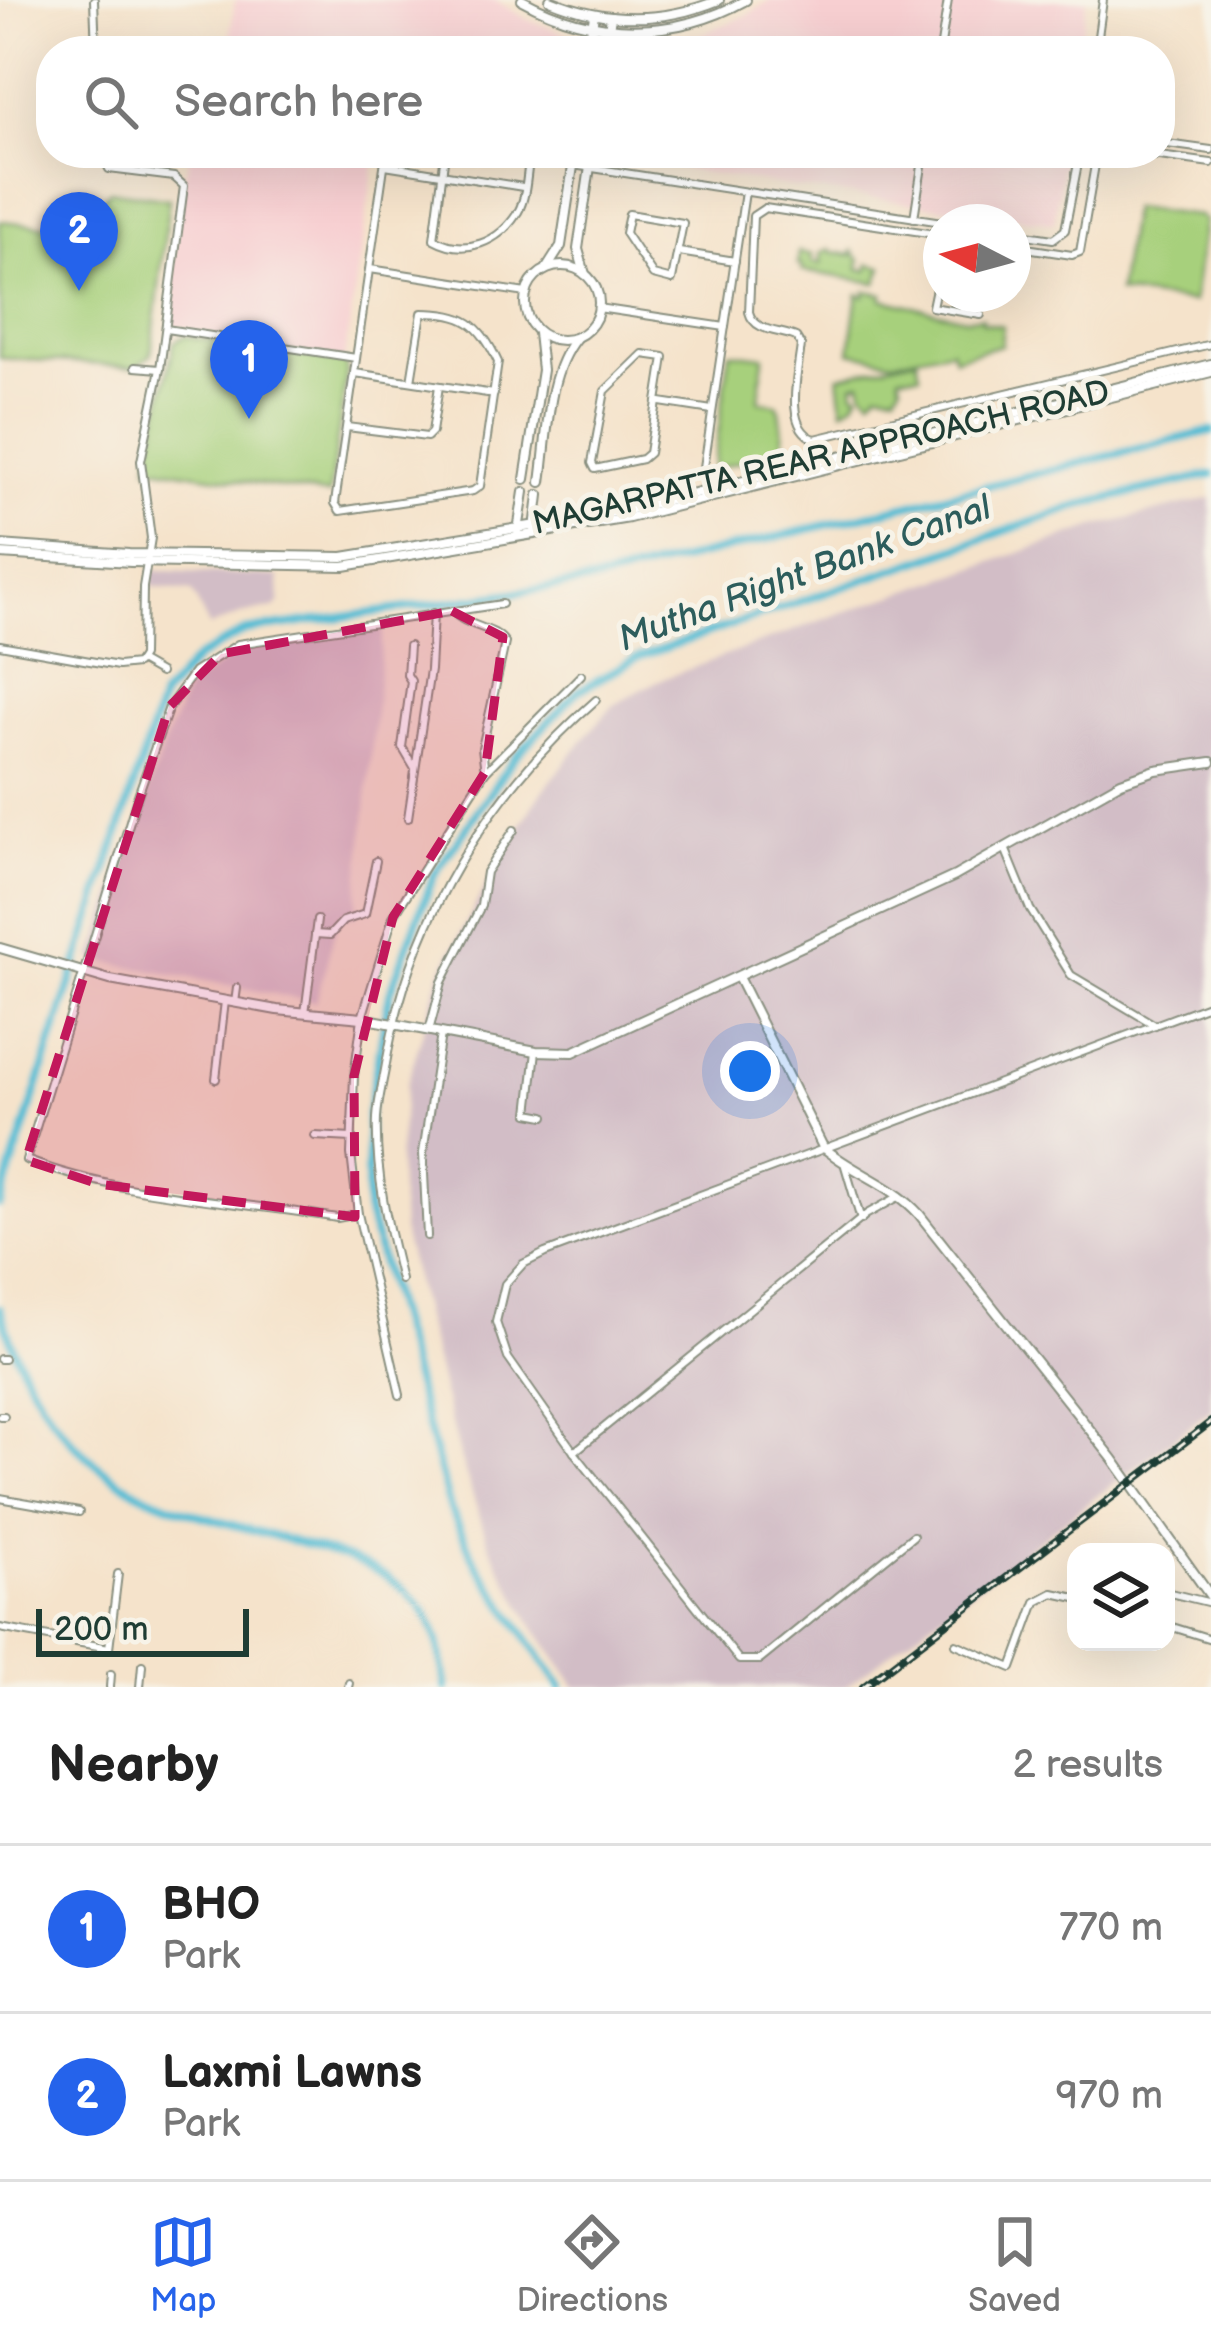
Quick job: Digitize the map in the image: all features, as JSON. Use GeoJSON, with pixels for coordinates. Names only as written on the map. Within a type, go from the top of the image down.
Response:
{"type":"FeatureCollection","features":[{"type":"Feature","properties":{"kind":"street"},"geometry":{"type":"LineString","coordinates":[[94,0],[96,36]]}},
{"type":"Feature","properties":{"kind":"street"},"geometry":{"type":"LineString","coordinates":[[522,0],[592,27],[643,31],[685,25],[746,0]]}},
{"type":"Feature","properties":{"kind":"street"},"geometry":{"type":"LineString","coordinates":[[550,0],[611,16],[669,15],[718,0]]}},
{"type":"Feature","properties":{"kind":"street"},"geometry":{"type":"LineString","coordinates":[[942,36],[948,0]]}},
{"type":"Feature","properties":{"kind":"street"},"geometry":{"type":"LineString","coordinates":[[1098,36],[1103,0]]}},
{"type":"Feature","properties":{"kind":"street"},"geometry":{"type":"LineString","coordinates":[[591,36],[595,14]]}},
{"type":"Feature","properties":{"kind":"street"},"geometry":{"type":"LineString","coordinates":[[609,36],[611,16]]}},
{"type":"Feature","properties":{"kind":"street"},"geometry":{"type":"LineString","coordinates":[[1175,144],[1211,150]]}},
{"type":"Feature","properties":{"kind":"street"},"geometry":{"type":"LineString","coordinates":[[1178,158],[1180,145]]}},
{"type":"Feature","properties":{"kind":"street"},"geometry":{"type":"LineString","coordinates":[[1175,158],[1211,163]]}},
{"type":"Feature","properties":{"kind":"street"},"geometry":{"type":"LineString","coordinates":[[109,168],[183,182],[160,369],[141,461],[141,485],[151,521],[144,645],[139,661]]}},
{"type":"Feature","properties":{"kind":"street"},"geometry":{"type":"LineString","coordinates":[[385,168],[335,503],[340,511],[473,491],[481,481],[498,368],[496,356],[472,322],[458,315],[427,312],[420,316],[411,381]]}},
{"type":"Feature","properties":{"kind":"street"},"geometry":{"type":"LineString","coordinates":[[404,168],[524,187]]}},
{"type":"Feature","properties":{"kind":"street"},"geometry":{"type":"LineString","coordinates":[[443,168],[434,239],[470,248],[482,245],[517,214],[527,168]]}},
{"type":"Feature","properties":{"kind":"street"},"geometry":{"type":"LineString","coordinates":[[573,168],[561,246],[526,292],[526,314],[538,331],[556,340],[577,336]]}},
{"type":"Feature","properties":{"kind":"street"},"geometry":{"type":"LineString","coordinates":[[541,482],[558,371],[564,353],[593,322],[598,308],[597,292],[578,249],[590,168]]}},
{"type":"Feature","properties":{"kind":"street"},"geometry":{"type":"LineString","coordinates":[[596,168],[923,219]]}},
{"type":"Feature","properties":{"kind":"street"},"geometry":{"type":"LineString","coordinates":[[914,218],[922,168]]}},
{"type":"Feature","properties":{"kind":"street"},"geometry":{"type":"LineString","coordinates":[[1031,236],[1053,239],[1065,230],[1077,168]]}},
{"type":"Feature","properties":{"kind":"street"},"geometry":{"type":"LineString","coordinates":[[1031,249],[1079,252],[1094,168]]}},
{"type":"Feature","properties":{"kind":"street"},"geometry":{"type":"LineString","coordinates":[[703,474],[745,191]]}},
{"type":"Feature","properties":{"kind":"street"},"geometry":{"type":"LineString","coordinates":[[923,232],[765,208],[753,216],[748,263],[751,321],[796,337],[801,346],[796,409],[800,430],[815,440],[1211,344]]}},
{"type":"Feature","properties":{"kind":"street"},"geometry":{"type":"LineString","coordinates":[[627,216],[681,221],[679,252],[674,278],[655,278],[625,232],[627,216]]}},
{"type":"Feature","properties":{"kind":"street"},"geometry":{"type":"LineString","coordinates":[[679,252],[748,263]]}},
{"type":"Feature","properties":{"kind":"street"},"geometry":{"type":"LineString","coordinates":[[546,269],[566,266],[586,274]]}},
{"type":"Feature","properties":{"kind":"street"},"geometry":{"type":"LineString","coordinates":[[369,272],[526,292]]}},
{"type":"Feature","properties":{"kind":"street"},"geometry":{"type":"LineString","coordinates":[[598,308],[725,327]]}},
{"type":"Feature","properties":{"kind":"street"},"geometry":{"type":"LineString","coordinates":[[166,329],[356,358]]}},
{"type":"Feature","properties":{"kind":"street"},"geometry":{"type":"LineString","coordinates":[[526,479],[542,370],[538,331]]}},
{"type":"Feature","properties":{"kind":"street"},"geometry":{"type":"LineString","coordinates":[[643,354],[664,357],[660,402],[647,457],[595,469],[602,398],[643,354]]}},
{"type":"Feature","properties":{"kind":"street"},"geometry":{"type":"LineString","coordinates":[[135,367],[160,369]]}},
{"type":"Feature","properties":{"kind":"street","name":"MAGARPATTA REAR APPROACH ROAD"},"geometry":{"type":"LineString","coordinates":[[0,545],[316,568],[535,532],[1211,368]]}},
{"type":"Feature","properties":{"kind":"street"},"geometry":{"type":"LineString","coordinates":[[355,373],[494,394]]}},
{"type":"Feature","properties":{"kind":"street"},"geometry":{"type":"LineString","coordinates":[[347,428],[427,437],[439,386]]}},
{"type":"Feature","properties":{"kind":"street"},"geometry":{"type":"LineString","coordinates":[[660,402],[712,410]]}},
{"type":"Feature","properties":{"kind":"street"},"geometry":{"type":"LineString","coordinates":[[517,534],[524,492]]}},
{"type":"Feature","properties":{"kind":"street"},"geometry":{"type":"LineString","coordinates":[[535,532],[539,495]]}},
{"type":"Feature","properties":{"kind":"street","name":"MAGARPATTA REAR APPROACH ROAD"},"geometry":{"type":"LineString","coordinates":[[0,554],[146,558]]}},
{"type":"Feature","properties":{"kind":"street"},"geometry":{"type":"LineString","coordinates":[[358,1214],[338,1218],[98,1184],[26,1160],[169,707],[194,672],[238,644],[502,604]]}},
{"type":"Feature","properties":{"kind":"street"},"geometry":{"type":"LineString","coordinates":[[452,611],[462,622],[499,634],[505,643],[482,748],[485,772]]}},
{"type":"Feature","properties":{"kind":"street"},"geometry":{"type":"LineString","coordinates":[[408,818],[430,670],[433,614]]}},
{"type":"Feature","properties":{"kind":"street"},"geometry":{"type":"LineString","coordinates":[[0,645],[118,666],[139,661],[160,673]]}},
{"type":"Feature","properties":{"kind":"street"},"geometry":{"type":"LineString","coordinates":[[409,646],[407,675],[411,681],[402,747],[416,772]]}},
{"type":"Feature","properties":{"kind":"street"},"geometry":{"type":"LineString","coordinates":[[400,1395],[358,1214],[352,1138],[354,1076],[366,1019],[393,917],[485,772],[580,675]]}},
{"type":"Feature","properties":{"kind":"street"},"geometry":{"type":"LineString","coordinates":[[401,1280],[382,1199],[377,1117],[390,1025],[409,968],[434,905],[469,846],[511,786],[596,700]]}},
{"type":"Feature","properties":{"kind":"street"},"geometry":{"type":"LineString","coordinates":[[0,948],[81,974],[230,1002],[366,1019],[536,1051],[582,1049],[955,876],[1135,776],[1211,762]]}},
{"type":"Feature","properties":{"kind":"street"},"geometry":{"type":"LineString","coordinates":[[429,1031],[442,982],[481,906],[486,872],[514,830]]}},
{"type":"Feature","properties":{"kind":"street"},"geometry":{"type":"LineString","coordinates":[[1005,848],[1030,909],[1071,974],[1155,1024]]}},
{"type":"Feature","properties":{"kind":"street"},"geometry":{"type":"LineString","coordinates":[[315,934],[329,935],[343,921],[365,914],[376,861]]}},
{"type":"Feature","properties":{"kind":"street"},"geometry":{"type":"LineString","coordinates":[[305,1013],[317,920]]}},
{"type":"Feature","properties":{"kind":"street"},"geometry":{"type":"LineString","coordinates":[[738,976],[823,1147],[845,1166],[900,1196],[933,1232],[1113,1459],[1211,1600]]}},
{"type":"Feature","properties":{"kind":"street"},"geometry":{"type":"LineString","coordinates":[[216,1079],[230,1002],[237,988]]}},
{"type":"Feature","properties":{"kind":"street"},"geometry":{"type":"LineString","coordinates":[[913,1536],[760,1660],[746,1663],[728,1651],[574,1452],[502,1346],[497,1310],[505,1284],[535,1257],[1211,1004]]}},
{"type":"Feature","properties":{"kind":"street"},"geometry":{"type":"LineString","coordinates":[[427,1236],[423,1153],[441,1034]]}},
{"type":"Feature","properties":{"kind":"street"},"geometry":{"type":"LineString","coordinates":[[536,1051],[529,1113],[545,1116]]}},
{"type":"Feature","properties":{"kind":"street"},"geometry":{"type":"LineString","coordinates":[[315,1136],[352,1138]]}},
{"type":"Feature","properties":{"kind":"street"},"geometry":{"type":"LineString","coordinates":[[845,1166],[861,1220]]}},
{"type":"Feature","properties":{"kind":"street"},"geometry":{"type":"LineString","coordinates":[[574,1452],[861,1220],[900,1196]]}},
{"type":"Feature","properties":{"kind":"street"},"geometry":{"type":"LineString","coordinates":[[0,1498],[79,1512]]}},
{"type":"Feature","properties":{"kind":"street"},"geometry":{"type":"LineString","coordinates":[[0,1628],[109,1648],[118,1574]]}},
{"type":"Feature","properties":{"kind":"street"},"geometry":{"type":"LineString","coordinates":[[956,1645],[1012,1668],[1036,1602],[1053,1593],[1067,1596]]}},
{"type":"Feature","properties":{"kind":"street"},"geometry":{"type":"LineString","coordinates":[[1175,1594],[1211,1600]]}},
{"type":"Feature","properties":{"kind":"street"},"geometry":{"type":"LineString","coordinates":[[1175,1628],[1211,1639]]}},
{"type":"Feature","properties":{"kind":"street"},"geometry":{"type":"LineString","coordinates":[[140,1687],[142,1665]]}},
{"type":"Feature","properties":{"kind":"street"},"geometry":{"type":"LineString","coordinates":[[110,1687],[111,1674]]}},
{"type":"Feature","properties":{"kind":"highlighted area"},"geometry":{"type":"Polygon","coordinates":[[[452,611],[503,637],[485,772],[393,917],[354,1076],[355,1217],[98,1184],[26,1160],[169,707],[221,654],[452,611]]]}},
{"type":"Feature","properties":{"kind":"shaded area"},"geometry":{"type":"Polygon","coordinates":[[[235,0],[495,0],[569,36],[230,36],[235,0]]]}},
{"type":"Feature","properties":{"kind":"shaded area"},"geometry":{"type":"Polygon","coordinates":[[[771,0],[1087,0],[1081,36],[692,36],[743,17],[771,0]]]}},
{"type":"Feature","properties":{"kind":"shaded area"},"geometry":{"type":"Polygon","coordinates":[[[187,168],[374,168],[339,371],[179,326],[168,343],[180,192],[187,168]]]}},
{"type":"Feature","properties":{"kind":"shaded area"},"geometry":{"type":"Polygon","coordinates":[[[673,168],[1062,168],[1054,223],[1031,220],[1031,204],[923,205],[673,168]]]}},
{"type":"Feature","properties":{"kind":"shaded area"},"geometry":{"type":"Polygon","coordinates":[[[1211,498],[1211,1410],[845,1687],[576,1687],[529,1619],[490,1548],[457,1448],[402,1230],[398,1159],[406,1087],[440,974],[499,859],[586,736],[614,705],[657,681],[1095,527],[1211,498]]]}},
{"type":"Feature","properties":{"kind":"shaded area"},"geometry":{"type":"Polygon","coordinates":[[[151,570],[279,577],[280,602],[275,608],[209,627],[192,592],[151,587],[151,570]]]}},
{"type":"Feature","properties":{"kind":"shaded area"},"geometry":{"type":"Polygon","coordinates":[[[383,629],[356,916],[339,915],[316,1002],[92,959],[187,689],[230,658],[255,649],[383,629]]]}},
{"type":"Feature","properties":{"kind":"green space"},"geometry":{"type":"Polygon","coordinates":[[[110,190],[169,199],[151,355],[135,367],[0,358],[0,221],[49,226],[74,222],[110,190]]]}},
{"type":"Feature","properties":{"kind":"green space"},"geometry":{"type":"Polygon","coordinates":[[[1131,208],[1199,216],[1204,221],[1193,302],[1118,293],[1131,208]]]}},
{"type":"Feature","properties":{"kind":"green space"},"geometry":{"type":"Polygon","coordinates":[[[830,249],[852,255],[853,251],[860,260],[859,269],[868,271],[869,264],[883,267],[877,283],[802,271],[798,265],[799,252],[813,255],[812,262],[821,264],[821,253],[830,249]]]}},
{"type":"Feature","properties":{"kind":"green space"},"geometry":{"type":"Polygon","coordinates":[[[866,291],[883,294],[882,299],[923,312],[982,317],[982,322],[1003,326],[1001,345],[954,358],[951,349],[893,361],[850,352],[858,294],[865,296],[866,291]]]}},
{"type":"Feature","properties":{"kind":"green space"},"geometry":{"type":"Polygon","coordinates":[[[185,336],[345,362],[329,495],[148,466],[174,342],[185,336]]]}},
{"type":"Feature","properties":{"kind":"green space"},"geometry":{"type":"Polygon","coordinates":[[[730,352],[764,356],[759,401],[777,404],[785,450],[713,469],[730,352]]]}},
{"type":"Feature","properties":{"kind":"green space"},"geometry":{"type":"Polygon","coordinates":[[[917,358],[920,374],[899,375],[896,393],[879,391],[871,398],[861,382],[853,384],[859,394],[843,409],[839,376],[917,358]]]}},
{"type":"Feature","properties":{"kind":"waterway"},"geometry":{"type":"LineString","coordinates":[[0,1205],[162,697],[197,658],[245,631],[596,581],[1211,431]]}},
{"type":"Feature","properties":{"kind":"waterway","name":"Mutha Right Bank Canal"},"geometry":{"type":"LineString","coordinates":[[561,1687],[476,1563],[450,1508],[367,1210],[368,1114],[390,993],[434,875],[513,759],[578,691],[636,658],[1084,504],[1211,475]]}},
{"type":"Feature","properties":{"kind":"waterway"},"geometry":{"type":"LineString","coordinates":[[0,1308],[36,1393],[72,1442],[95,1463],[166,1504],[337,1555],[391,1580],[417,1602],[430,1621],[446,1687]]}},
{"type":"Feature","properties":{"kind":"railway"},"geometry":{"type":"LineString","coordinates":[[863,1687],[1211,1422]]}},
{"type":"Feature","properties":{"kind":"place","name":"Laxmi Lawns"},"geometry":{"type":"Point","coordinates":[79,291]}},
{"type":"Feature","properties":{"kind":"place","name":"BHO"},"geometry":{"type":"Point","coordinates":[249,419]}}]}
